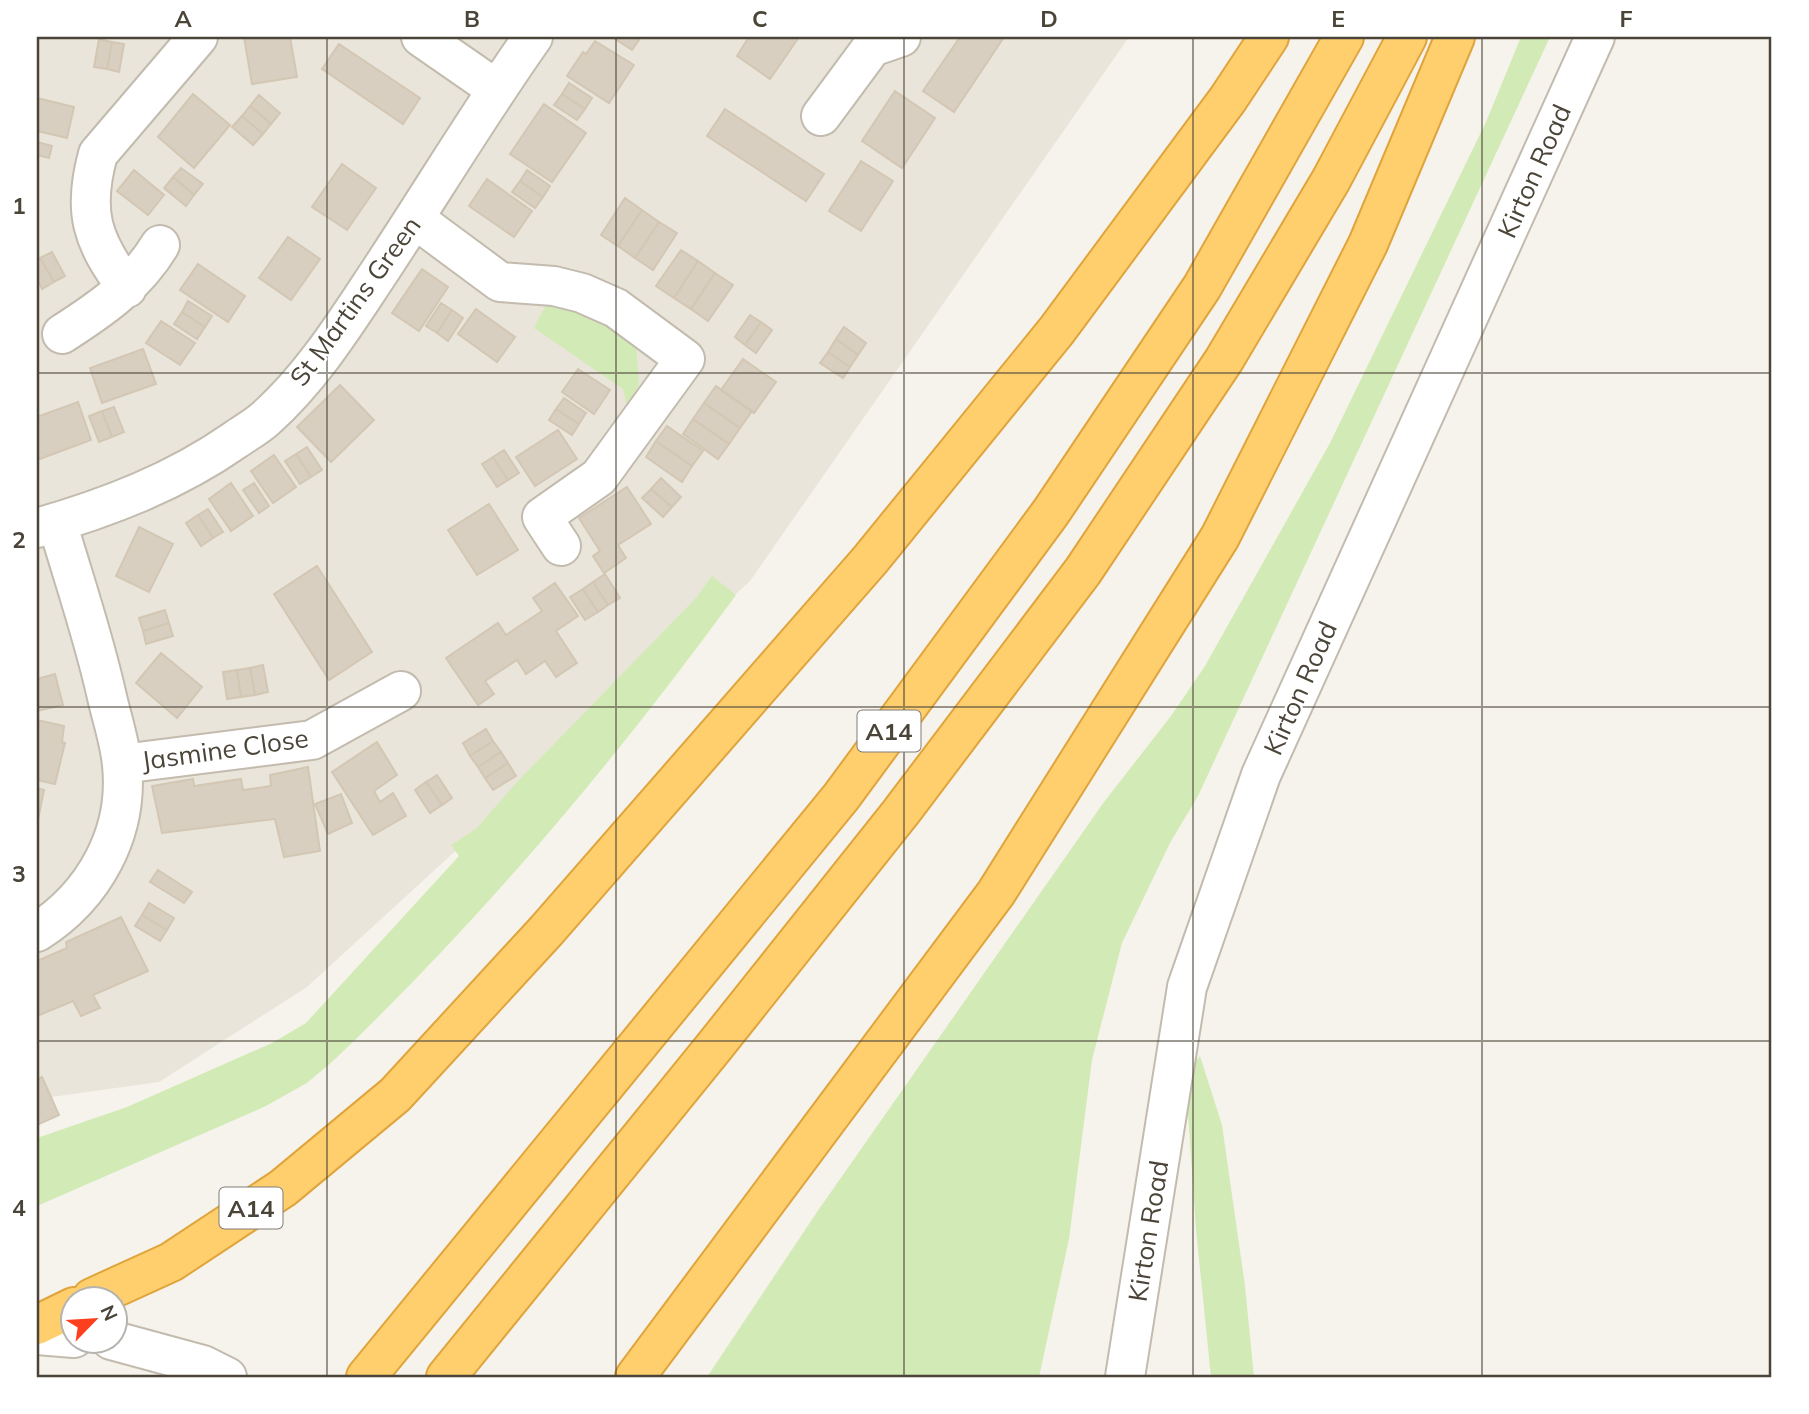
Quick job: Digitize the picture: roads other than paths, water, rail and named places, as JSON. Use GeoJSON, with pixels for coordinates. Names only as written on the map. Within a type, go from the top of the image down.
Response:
{"type":"FeatureCollection","features":[{"type":"Feature","properties":{"kind":"highway","name":"A14"},"geometry":{"type":"LineString","coordinates":[[122,1284],[170,1262],[283,1188],[395,1095],[546,931],[870,560],[1057,330],[1228,99],[1269,37]]}},
{"type":"Feature","properties":{"kind":"highway","name":"A14"},"geometry":{"type":"LineString","coordinates":[[366,1377],[841,797],[1051,512],[1202,287],[1344,37]]}},
{"type":"Feature","properties":{"kind":"highway","name":"A14"},"geometry":{"type":"LineString","coordinates":[[446,1377],[901,812],[1083,571],[1224,360],[1331,180],[1407,37]]}},
{"type":"Feature","properties":{"kind":"highway"},"geometry":{"type":"LineString","coordinates":[[635,1377],[996,893],[1220,537],[1368,244],[1455,37]]}},
{"type":"Feature","properties":{"kind":"highway"},"geometry":{"type":"LineString","coordinates":[[37,1325],[60,1314]]}},
{"type":"Feature","properties":{"kind":"street"},"geometry":{"type":"LineString","coordinates":[[127,288],[105,258],[91,213],[90,193],[98,154],[198,37]]}},
{"type":"Feature","properties":{"kind":"street"},"geometry":{"type":"LineString","coordinates":[[421,37],[496,89]]}},
{"type":"Feature","properties":{"kind":"street","name":"St Martins Green"},"geometry":{"type":"LineString","coordinates":[[47,525],[141,492],[206,460],[264,419],[309,372],[415,219],[496,89],[533,37]]}},
{"type":"Feature","properties":{"kind":"street"},"geometry":{"type":"LineString","coordinates":[[821,116],[872,47],[901,37]]}},
{"type":"Feature","properties":{"kind":"street","name":"Kirton Road"},"geometry":{"type":"LineString","coordinates":[[1125,1377],[1174,1053],[1187,987],[1204,937],[1261,775],[1595,37]]}},
{"type":"Feature","properties":{"kind":"street"},"geometry":{"type":"LineString","coordinates":[[415,219],[500,282],[554,286],[582,293],[616,308],[685,359],[598,477],[542,517],[561,546]]}},
{"type":"Feature","properties":{"kind":"street"},"geometry":{"type":"LineString","coordinates":[[62,334],[127,288],[147,267],[160,245]]}},
{"type":"Feature","properties":{"kind":"street","name":"Jasmine Close"},"geometry":{"type":"LineString","coordinates":[[37,932],[74,904],[103,863],[113,839],[122,789],[122,764],[100,666],[47,525]]}},
{"type":"Feature","properties":{"kind":"street","name":"Jasmine Close"},"geometry":{"type":"LineString","coordinates":[[122,764],[312,740],[401,691]]}},
{"type":"Feature","properties":{"kind":"street"},"geometry":{"type":"LineString","coordinates":[[37,1335],[60,1337]]}},
{"type":"Feature","properties":{"kind":"street"},"geometry":{"type":"LineString","coordinates":[[130,1345],[202,1365],[227,1377]]}}]}
